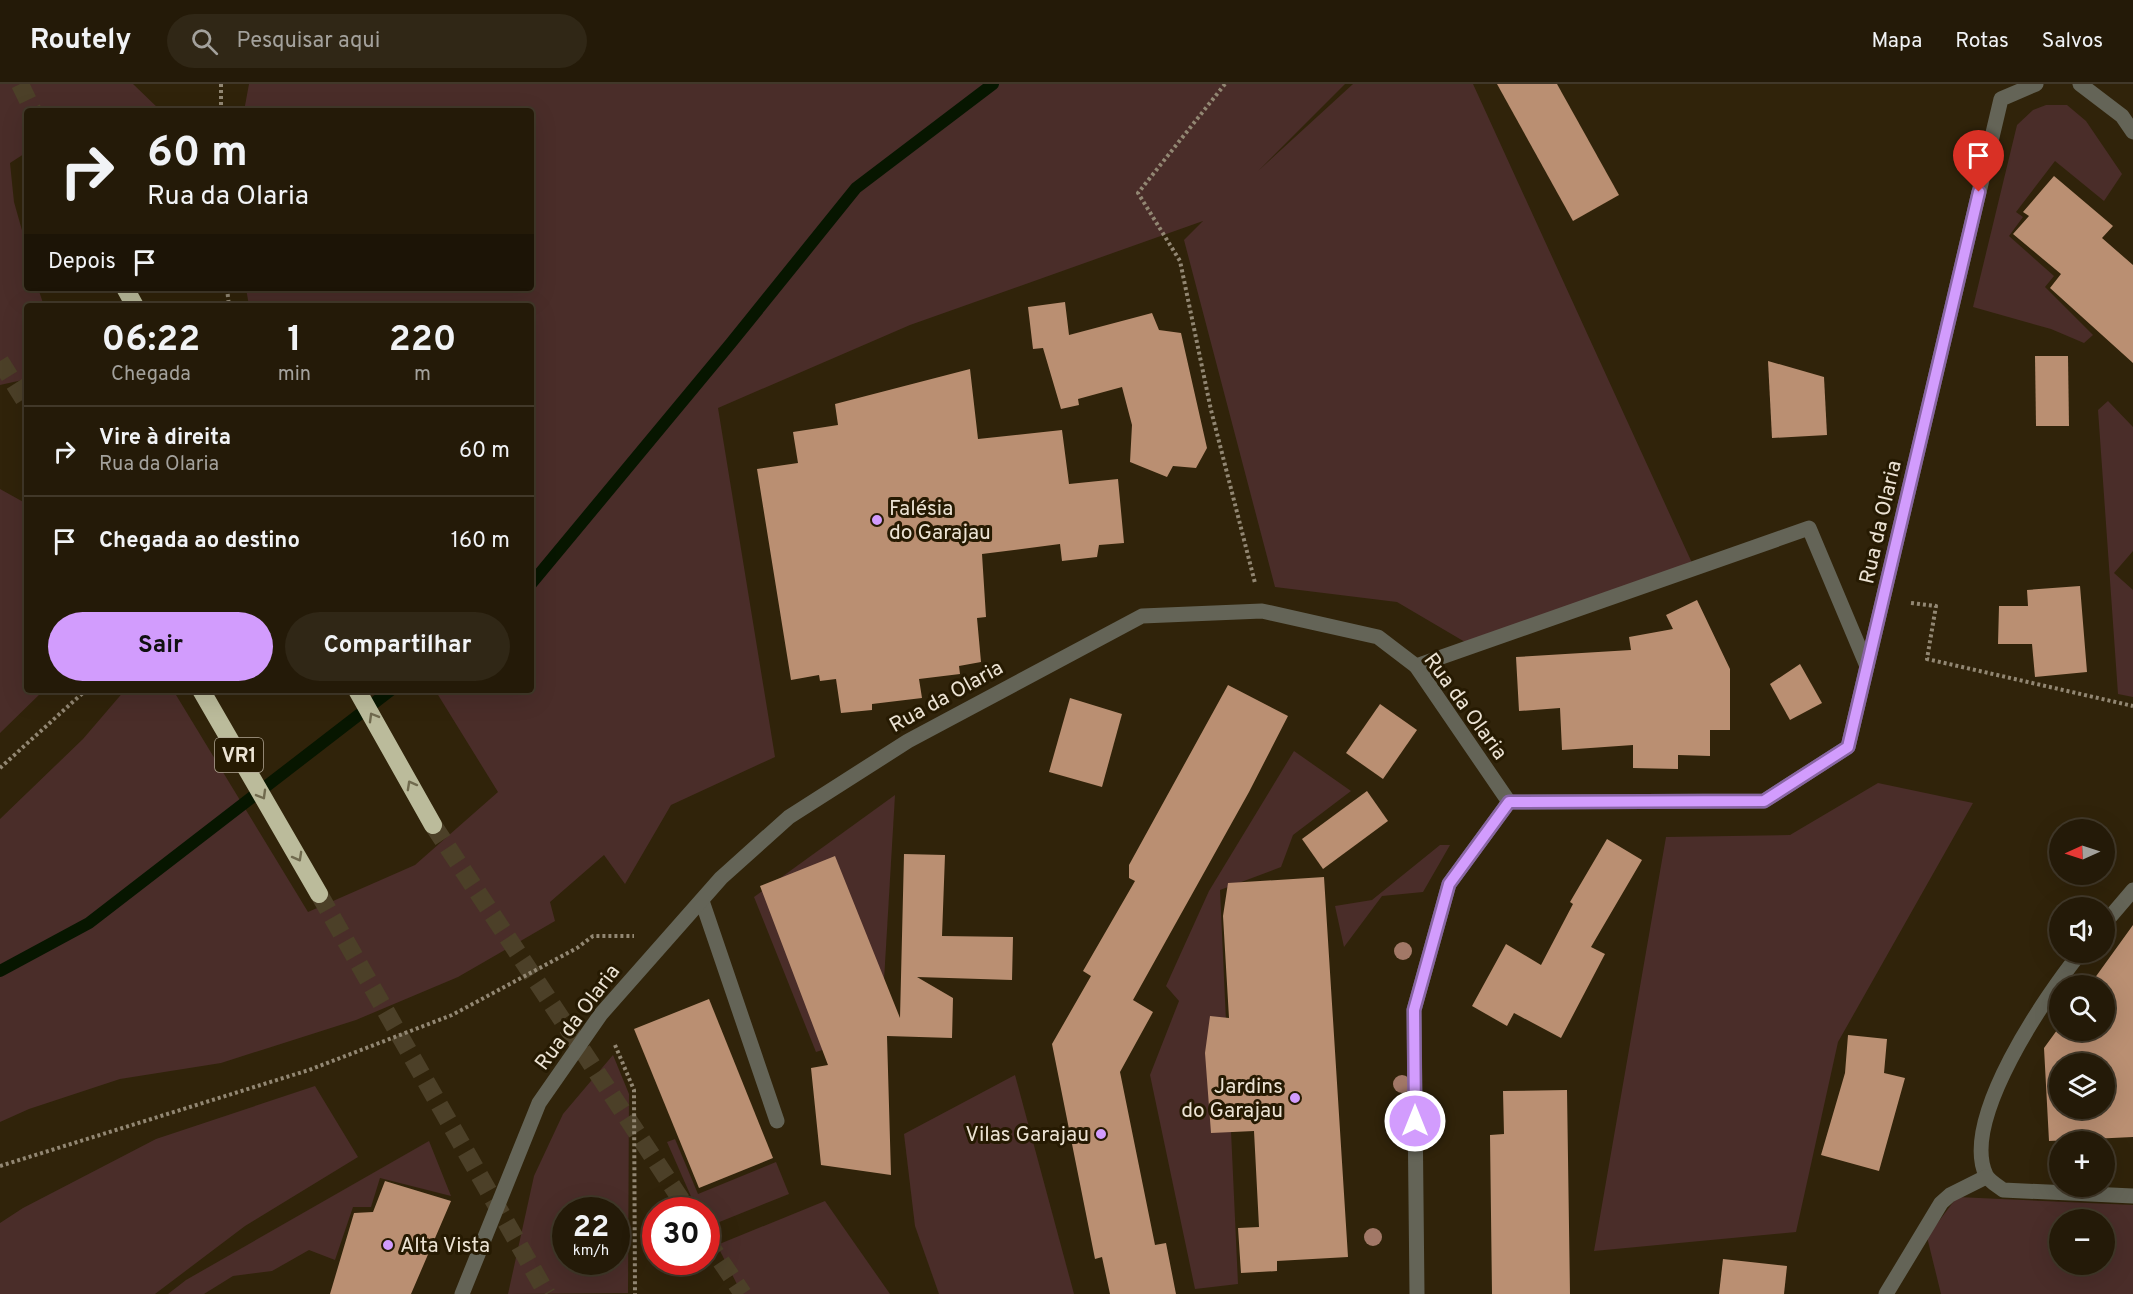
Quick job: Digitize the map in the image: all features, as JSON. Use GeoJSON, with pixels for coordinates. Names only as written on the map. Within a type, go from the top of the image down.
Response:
{"type":"FeatureCollection","features":[{"type":"Feature","properties":{"kind":"highway","name":"VR1"},"geometry":{"type":"LineString","coordinates":[[203,693],[319,894]]}},
{"type":"Feature","properties":{"kind":"highway"},"geometry":{"type":"LineString","coordinates":[[359,693],[434,825]]}},
{"type":"Feature","properties":{"kind":"street","name":"Rua da Olaria"},"geometry":{"type":"LineString","coordinates":[[462,1294],[539,1103],[601,1014],[721,878],[799,811],[908,741],[1142,616],[1262,611],[1378,637],[1416,666],[1509,802],[1764,801],[1848,747],[2001,99],[2036,84]]}},
{"type":"Feature","properties":{"kind":"street"},"geometry":{"type":"LineString","coordinates":[[2080,84],[2122,116],[2133,132]]}},
{"type":"Feature","properties":{"kind":"street"},"geometry":{"type":"LineString","coordinates":[[1416,666],[1809,528],[1867,666]]}},
{"type":"Feature","properties":{"kind":"street"},"geometry":{"type":"LineString","coordinates":[[1417,1294],[1414,1010],[1449,884],[1509,802]]}},
{"type":"Feature","properties":{"kind":"street"},"geometry":{"type":"LineString","coordinates":[[2115,911],[2133,890]]}},
{"type":"Feature","properties":{"kind":"street"},"geometry":{"type":"LineString","coordinates":[[702,901],[777,1121]]}},
{"type":"Feature","properties":{"kind":"street"},"geometry":{"type":"LineString","coordinates":[[2072,963],[2053,986],[1995,1088],[1980,1147],[1986,1177],[2003,1190],[2133,1196]]}},
{"type":"Feature","properties":{"kind":"street"},"geometry":{"type":"LineString","coordinates":[[1886,1294],[1941,1203],[1986,1177]]}},
{"type":"Feature","properties":{"kind":"path"},"geometry":{"type":"LineString","coordinates":[[221,84],[221,108]]}},
{"type":"Feature","properties":{"kind":"path"},"geometry":{"type":"LineString","coordinates":[[1224,84],[1138,193],[1180,261],[1211,410],[1257,592]]}},
{"type":"Feature","properties":{"kind":"path"},"geometry":{"type":"LineString","coordinates":[[1907,603],[1936,606],[1928,659],[2133,706]]}},
{"type":"Feature","properties":{"kind":"path"},"geometry":{"type":"LineString","coordinates":[[0,768],[83,693]]}},
{"type":"Feature","properties":{"kind":"path"},"geometry":{"type":"LineString","coordinates":[[0,1166],[309,1070],[453,1015],[577,948],[593,936],[641,936],[659,947]]}},
{"type":"Feature","properties":{"kind":"path"},"geometry":{"type":"LineString","coordinates":[[615,1045],[634,1090],[635,1294]]}},
{"type":"Feature","properties":{"kind":"shaded area"},"geometry":{"type":"Polygon","coordinates":[[[0,84],[133,84],[158,108],[24,108],[24,154],[10,163],[14,202],[24,237],[24,291],[39,291],[43,303],[24,303],[24,380],[0,385],[0,84]]]}},
{"type":"Feature","properties":{"kind":"shaded area"},"geometry":{"type":"Polygon","coordinates":[[[249,84],[1345,84],[1258,171],[1353,84],[1473,84],[1693,565],[1465,642],[1397,602],[1275,587],[1184,240],[1203,221],[910,325],[718,408],[775,757],[671,805],[625,884],[604,855],[550,902],[555,921],[458,977],[356,1020],[221,1063],[120,1079],[29,1109],[0,1122],[0,819],[83,739],[122,693],[175,693],[308,912],[415,865],[498,792],[437,693],[534,693],[534,303],[248,303],[246,291],[534,291],[534,108],[245,108],[249,84]]]}},
{"type":"Feature","properties":{"kind":"shaded area"},"geometry":{"type":"Polygon","coordinates":[[[2046,105],[2067,105],[2086,121],[2122,174],[2104,201],[2055,161],[2016,212],[2023,217],[2009,236],[2054,276],[2045,287],[2093,335],[2084,343],[2051,329],[1973,307],[2017,125],[2033,110],[2046,105]]]}},
{"type":"Feature","properties":{"kind":"shaded area"},"geometry":{"type":"Polygon","coordinates":[[[2108,401],[2133,427],[2133,551],[2114,573],[2133,590],[2133,697],[2118,694],[2098,410],[2108,401]]]}},
{"type":"Feature","properties":{"kind":"shaded area"},"geometry":{"type":"Polygon","coordinates":[[[0,489],[24,502],[24,693],[41,693],[0,733],[0,489]]]}},
{"type":"Feature","properties":{"kind":"shaded area"},"geometry":{"type":"Polygon","coordinates":[[[1294,751],[1351,791],[1293,835],[1281,867],[1220,890],[1238,1284],[1195,1289],[1150,1075],[1179,1001],[1166,986],[1209,891],[1294,751]]]}},
{"type":"Feature","properties":{"kind":"shaded area"},"geometry":{"type":"Polygon","coordinates":[[[1878,783],[1973,803],[1838,1042],[1796,1232],[1594,1251],[1666,837],[1790,835],[1878,783]]]}},
{"type":"Feature","properties":{"kind":"shaded area"},"geometry":{"type":"Polygon","coordinates":[[[895,795],[881,1031],[816,1052],[754,897],[895,795]]]}},
{"type":"Feature","properties":{"kind":"shaded area"},"geometry":{"type":"Polygon","coordinates":[[[1440,845],[1450,845],[1423,892],[1382,896],[1344,947],[1335,906],[1372,900],[1440,845]]]}},
{"type":"Feature","properties":{"kind":"shaded area"},"geometry":{"type":"Polygon","coordinates":[[[613,1055],[629,1094],[628,1197],[552,1197],[552,1275],[628,1275],[628,1293],[508,1294],[534,1176],[563,1114],[613,1055]]]}},
{"type":"Feature","properties":{"kind":"shaded area"},"geometry":{"type":"Polygon","coordinates":[[[1015,1075],[1074,1294],[939,1294],[915,1226],[904,1134],[1015,1075]]]}},
{"type":"Feature","properties":{"kind":"shaded area"},"geometry":{"type":"Polygon","coordinates":[[[315,1086],[358,1157],[245,1226],[155,1294],[0,1294],[0,1223],[23,1208],[156,1139],[315,1086]]]}},
{"type":"Feature","properties":{"kind":"shaded area"},"geometry":{"type":"Polygon","coordinates":[[[675,1139],[698,1194],[776,1162],[789,1194],[720,1222],[720,1197],[691,1197],[667,1142],[675,1139]]]}},
{"type":"Feature","properties":{"kind":"shaded area"},"geometry":{"type":"Polygon","coordinates":[[[429,1141],[451,1196],[380,1178],[371,1207],[353,1207],[335,1260],[309,1250],[272,1271],[233,1276],[204,1294],[168,1294],[186,1280],[429,1141]]]}},
{"type":"Feature","properties":{"kind":"shaded area"},"geometry":{"type":"Polygon","coordinates":[[[1957,1197],[2133,1205],[2133,1294],[1941,1294],[1927,1237],[1957,1197]]]}},
{"type":"Feature","properties":{"kind":"shaded area"},"geometry":{"type":"Polygon","coordinates":[[[825,1201],[890,1294],[742,1294],[720,1251],[720,1244],[825,1201]]]}},
{"type":"Feature","properties":{"kind":"building"},"geometry":{"type":"Polygon","coordinates":[[[1497,84],[1557,84],[1619,195],[1573,221],[1497,84]]]}},
{"type":"Feature","properties":{"kind":"building"},"geometry":{"type":"Polygon","coordinates":[[[2054,176],[2113,226],[2102,238],[2133,265],[2133,363],[2050,288],[2061,274],[2013,234],[2029,216],[2023,212],[2054,176]]]}},
{"type":"Feature","properties":{"kind":"building"},"geometry":{"type":"Polygon","coordinates":[[[1065,302],[1069,335],[1152,313],[1159,330],[1181,333],[1207,448],[1196,468],[1173,466],[1167,477],[1130,462],[1132,425],[1122,387],[1078,399],[1079,405],[1061,409],[1043,348],[1033,349],[1028,307],[1065,302]]]}},
{"type":"Feature","properties":{"kind":"building"},"geometry":{"type":"Polygon","coordinates":[[[2035,356],[2068,356],[2069,426],[2036,426],[2035,356]]]}},
{"type":"Feature","properties":{"kind":"building"},"geometry":{"type":"Polygon","coordinates":[[[1768,361],[1824,377],[1827,435],[1772,438],[1768,361]]]}},
{"type":"Feature","properties":{"kind":"building","name":"Falésia do Garajau"},"geometry":{"type":"Polygon","coordinates":[[[970,369],[978,439],[1062,430],[1069,484],[1118,479],[1124,543],[1099,545],[1097,557],[1062,561],[1060,544],[982,554],[986,617],[977,618],[981,662],[959,666],[960,674],[919,679],[922,698],[872,704],[872,710],[841,713],[836,679],[820,681],[819,675],[791,680],[757,469],[798,463],[793,432],[838,425],[835,404],[970,369]]]}},
{"type":"Feature","properties":{"kind":"building"},"geometry":{"type":"Polygon","coordinates":[[[2080,586],[2087,672],[2035,677],[2032,644],[1998,644],[1999,606],[2028,606],[2027,590],[2080,586]]]}},
{"type":"Feature","properties":{"kind":"building"},"geometry":{"type":"Polygon","coordinates":[[[1697,600],[1730,669],[1730,730],[1710,730],[1710,756],[1678,755],[1678,769],[1633,768],[1633,745],[1562,750],[1560,708],[1519,711],[1516,657],[1631,650],[1629,637],[1673,629],[1666,615],[1697,600]]]}},
{"type":"Feature","properties":{"kind":"building"},"geometry":{"type":"Polygon","coordinates":[[[1800,664],[1822,703],[1790,720],[1770,684],[1800,664]]]}},
{"type":"Feature","properties":{"kind":"building"},"geometry":{"type":"Polygon","coordinates":[[[1228,685],[1288,716],[1249,792],[1133,1000],[1153,1012],[1120,1072],[1155,1245],[1166,1243],[1176,1294],[1110,1294],[1102,1257],[1095,1259],[1052,1044],[1091,976],[1083,971],[1135,881],[1129,878],[1129,865],[1228,685]]]}},
{"type":"Feature","properties":{"kind":"building"},"geometry":{"type":"Polygon","coordinates":[[[1070,698],[1122,714],[1102,787],[1049,772],[1070,698]]]}},
{"type":"Feature","properties":{"kind":"building"},"geometry":{"type":"Polygon","coordinates":[[[1380,704],[1417,730],[1383,779],[1346,753],[1380,704]]]}},
{"type":"Feature","properties":{"kind":"building"},"geometry":{"type":"Polygon","coordinates":[[[1367,791],[1388,821],[1323,869],[1302,839],[1367,791]]]}},
{"type":"Feature","properties":{"kind":"building"},"geometry":{"type":"Polygon","coordinates":[[[1607,839],[1642,860],[1591,947],[1605,954],[1561,1038],[1514,1013],[1507,1026],[1472,1006],[1506,944],[1541,965],[1573,904],[1570,902],[1607,839]]]}},
{"type":"Feature","properties":{"kind":"building"},"geometry":{"type":"Polygon","coordinates":[[[904,854],[945,855],[942,936],[1013,937],[1012,980],[917,977],[953,998],[952,1038],[887,1036],[891,1175],[821,1165],[811,1068],[828,1065],[760,886],[835,856],[900,1018],[904,854]]]}},
{"type":"Feature","properties":{"kind":"building","name":"Jardins do Garajau"},"geometry":{"type":"Polygon","coordinates":[[[1324,877],[1348,1257],[1277,1261],[1277,1271],[1241,1273],[1238,1228],[1259,1227],[1254,1131],[1211,1133],[1205,1053],[1210,1016],[1229,1018],[1223,916],[1228,883],[1324,877]]]}},
{"type":"Feature","properties":{"kind":"building"},"geometry":{"type":"Polygon","coordinates":[[[2133,925],[2133,1137],[2115,1138],[2115,1131],[2049,1131],[2049,1141],[2044,1048],[2049,1041],[2115,1041],[2115,975],[2097,975],[2106,963],[2115,963],[2115,950],[2133,925]]]}},
{"type":"Feature","properties":{"kind":"building"},"geometry":{"type":"Polygon","coordinates":[[[709,999],[773,1158],[699,1188],[634,1029],[709,999]]]}},
{"type":"Feature","properties":{"kind":"building"},"geometry":{"type":"Polygon","coordinates":[[[1848,1035],[1887,1039],[1884,1073],[1905,1078],[1879,1171],[1821,1155],[1845,1073],[1848,1035]]]}},
{"type":"Feature","properties":{"kind":"building"},"geometry":{"type":"Polygon","coordinates":[[[1567,1090],[1570,1294],[1492,1294],[1490,1135],[1504,1134],[1503,1091],[1567,1090]]]}},
{"type":"Feature","properties":{"kind":"building","name":"Alta Vista"},"geometry":{"type":"Polygon","coordinates":[[[385,1181],[451,1201],[411,1294],[330,1294],[354,1213],[373,1212],[385,1181]]]}},
{"type":"Feature","properties":{"kind":"building"},"geometry":{"type":"Polygon","coordinates":[[[1723,1259],[1787,1266],[1784,1294],[1719,1294],[1723,1259]]]}},
{"type":"Feature","properties":{"kind":"waterway"},"geometry":{"type":"LineString","coordinates":[[534,580],[856,188],[993,84]]}},
{"type":"Feature","properties":{"kind":"waterway"},"geometry":{"type":"LineString","coordinates":[[0,971],[89,923],[387,693]]}},
{"type":"Feature","properties":{"kind":"tunnel"},"geometry":{"type":"LineString","coordinates":[[20,84],[32,108]]}},
{"type":"Feature","properties":{"kind":"tunnel"},"geometry":{"type":"LineString","coordinates":[[0,361],[24,399]]}},
{"type":"Feature","properties":{"kind":"tunnel"},"geometry":{"type":"LineString","coordinates":[[433,825],[679,1197]]}},
{"type":"Feature","properties":{"kind":"tunnel"},"geometry":{"type":"LineString","coordinates":[[319,894],[547,1294]]}},
{"type":"Feature","properties":{"kind":"tunnel"},"geometry":{"type":"LineString","coordinates":[[720,1260],[743,1294]]}},
{"type":"Feature","properties":{"kind":"place","name":"Falésia do Garajau"},"geometry":{"type":"Point","coordinates":[877,520]}},
{"type":"Feature","properties":{"kind":"place","name":"Jardins do Garajau"},"geometry":{"type":"Point","coordinates":[1295,1098]}},
{"type":"Feature","properties":{"kind":"place","name":"Vilas Garajau"},"geometry":{"type":"Point","coordinates":[1101,1134]}},
{"type":"Feature","properties":{"kind":"place","name":"Alta Vista"},"geometry":{"type":"Point","coordinates":[388,1245]}},
{"type":"Feature","properties":{"kind":"route"},"geometry":{"type":"LineString","coordinates":[[1415,1121],[1414,1010],[1449,884],[1509,802],[1764,801],[1848,747],[1979,192]]}}]}
